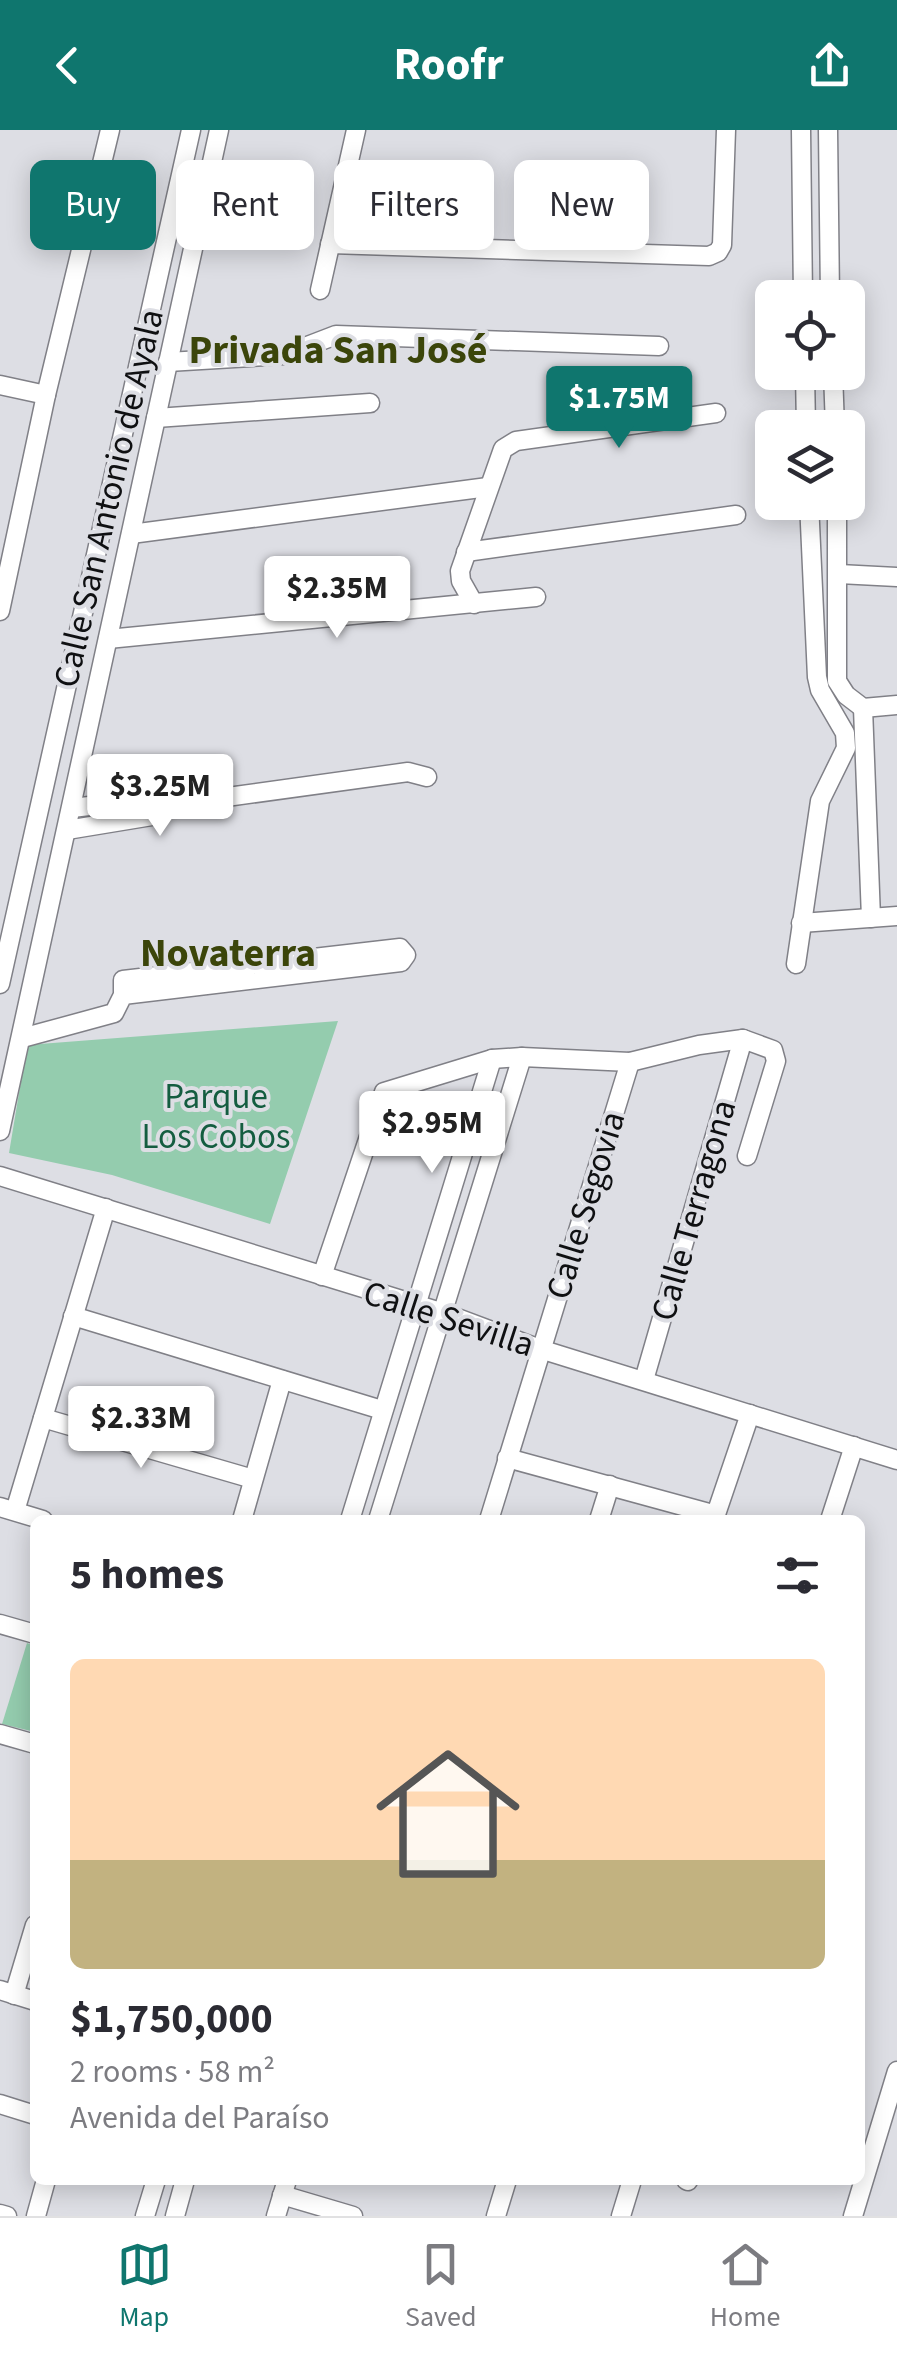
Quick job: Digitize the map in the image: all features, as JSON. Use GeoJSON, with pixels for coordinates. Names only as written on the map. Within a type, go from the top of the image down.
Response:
{"type":"FeatureCollection","features":[{"type":"Feature","properties":{"kind":"street"},"geometry":{"type":"LineString","coordinates":[[0,611],[46,395],[110,130]]}},
{"type":"Feature","properties":{"kind":"street","name":"Calle San Antonio de Ayala"},"geometry":{"type":"LineString","coordinates":[[0,984],[191,130]]}},
{"type":"Feature","properties":{"kind":"street"},"geometry":{"type":"LineString","coordinates":[[0,1131],[219,130]]}},
{"type":"Feature","properties":{"kind":"street"},"geometry":{"type":"LineString","coordinates":[[320,290],[356,130]]}},
{"type":"Feature","properties":{"kind":"street"},"geometry":{"type":"LineString","coordinates":[[330,244],[709,256],[722,245],[726,130]]}},
{"type":"Feature","properties":{"kind":"street"},"geometry":{"type":"LineString","coordinates":[[800,130],[802,280]]}},
{"type":"Feature","properties":{"kind":"street"},"geometry":{"type":"LineString","coordinates":[[828,130],[829,280]]}},
{"type":"Feature","properties":{"kind":"street"},"geometry":{"type":"LineString","coordinates":[[802,270],[829,270]]}},
{"type":"Feature","properties":{"kind":"street"},"geometry":{"type":"LineString","coordinates":[[156,285],[183,292]]}},
{"type":"Feature","properties":{"kind":"street"},"geometry":{"type":"LineString","coordinates":[[168,362],[284,355],[336,336],[659,346]]}},
{"type":"Feature","properties":{"kind":"street"},"geometry":{"type":"LineString","coordinates":[[0,385],[46,395]]}},
{"type":"Feature","properties":{"kind":"street"},"geometry":{"type":"LineString","coordinates":[[156,418],[370,403]]}},
{"type":"Feature","properties":{"kind":"street"},"geometry":{"type":"LineString","coordinates":[[474,604],[461,581],[466,552],[503,449],[516,441],[716,413]]}},
{"type":"Feature","properties":{"kind":"street"},"geometry":{"type":"LineString","coordinates":[[118,451],[147,459]]}},
{"type":"Feature","properties":{"kind":"street"},"geometry":{"type":"LineString","coordinates":[[131,534],[488,487]]}},
{"type":"Feature","properties":{"kind":"street"},"geometry":{"type":"LineString","coordinates":[[466,552],[736,515]]}},
{"type":"Feature","properties":{"kind":"street"},"geometry":{"type":"LineString","coordinates":[[796,964],[820,801],[846,748],[845,734],[816,677],[810,520]]}},
{"type":"Feature","properties":{"kind":"street"},"geometry":{"type":"LineString","coordinates":[[837,520],[838,681],[846,695],[863,708],[897,704]]}},
{"type":"Feature","properties":{"kind":"street"},"geometry":{"type":"LineString","coordinates":[[838,574],[897,577]]}},
{"type":"Feature","properties":{"kind":"street"},"geometry":{"type":"LineString","coordinates":[[108,639],[536,597]]}},
{"type":"Feature","properties":{"kind":"street"},"geometry":{"type":"LineString","coordinates":[[863,708],[871,918]]}},
{"type":"Feature","properties":{"kind":"street"},"geometry":{"type":"LineString","coordinates":[[846,748],[865,747]]}},
{"type":"Feature","properties":{"kind":"street"},"geometry":{"type":"LineString","coordinates":[[67,830],[152,816],[162,806],[408,772],[427,778]]}},
{"type":"Feature","properties":{"kind":"street"},"geometry":{"type":"LineString","coordinates":[[72,808],[150,799],[162,806]]}},
{"type":"Feature","properties":{"kind":"street"},"geometry":{"type":"LineString","coordinates":[[26,864],[58,872]]}},
{"type":"Feature","properties":{"kind":"street"},"geometry":{"type":"LineString","coordinates":[[802,923],[897,916]]}},
{"type":"Feature","properties":{"kind":"street"},"geometry":{"type":"LineString","coordinates":[[22,1038],[114,1014],[123,995],[123,980],[210,978],[400,948],[406,954],[401,962],[288,968]]}},
{"type":"Feature","properties":{"kind":"street"},"geometry":{"type":"LineString","coordinates":[[322,1276],[384,1092],[492,1059],[630,1062],[743,1039],[773,1050],[776,1061],[746,1156]]}},
{"type":"Feature","properties":{"kind":"street","name":"Calle Terragona"},"geometry":{"type":"LineString","coordinates":[[644,1380],[743,1039]]}},
{"type":"Feature","properties":{"kind":"street"},"geometry":{"type":"LineString","coordinates":[[380,1515],[522,1058]]}},
{"type":"Feature","properties":{"kind":"street"},"geometry":{"type":"LineString","coordinates":[[351,1515],[492,1059]]}},
{"type":"Feature","properties":{"kind":"street","name":"Calle Segovia"},"geometry":{"type":"LineString","coordinates":[[491,1515],[630,1062]]}},
{"type":"Feature","properties":{"kind":"street","name":"Calle Sevilla"},"geometry":{"type":"LineString","coordinates":[[0,1176],[444,1313],[540,1348],[897,1460]]}},
{"type":"Feature","properties":{"kind":"street"},"geometry":{"type":"LineString","coordinates":[[8,1509],[42,1418],[106,1208]]}},
{"type":"Feature","properties":{"kind":"street"},"geometry":{"type":"LineString","coordinates":[[72,1316],[382,1410]]}},
{"type":"Feature","properties":{"kind":"street"},"geometry":{"type":"LineString","coordinates":[[243,1515],[282,1380]]}},
{"type":"Feature","properties":{"kind":"street"},"geometry":{"type":"LineString","coordinates":[[716,1515],[750,1414]]}},
{"type":"Feature","properties":{"kind":"street"},"geometry":{"type":"LineString","coordinates":[[42,1418],[253,1479]]}},
{"type":"Feature","properties":{"kind":"street"},"geometry":{"type":"LineString","coordinates":[[832,1515],[854,1446]]}},
{"type":"Feature","properties":{"kind":"street"},"geometry":{"type":"LineString","coordinates":[[508,1458],[708,1515]]}},
{"type":"Feature","properties":{"kind":"street"},"geometry":{"type":"LineString","coordinates":[[601,1515],[610,1485]]}},
{"type":"Feature","properties":{"kind":"street"},"geometry":{"type":"LineString","coordinates":[[0,1624],[30,1633]]}},
{"type":"Feature","properties":{"kind":"street"},"geometry":{"type":"LineString","coordinates":[[0,1734],[30,1743]]}},
{"type":"Feature","properties":{"kind":"street"},"geometry":{"type":"LineString","coordinates":[[7,1992],[30,1938]]}},
{"type":"Feature","properties":{"kind":"street"},"geometry":{"type":"LineString","coordinates":[[865,2176],[897,2071]]}},
{"type":"Feature","properties":{"kind":"street"},"geometry":{"type":"LineString","coordinates":[[0,2104],[30,2113]]}},
{"type":"Feature","properties":{"kind":"street"},"geometry":{"type":"LineString","coordinates":[[36,2216],[45,2185]]}},
{"type":"Feature","properties":{"kind":"street"},"geometry":{"type":"LineString","coordinates":[[145,2216],[154,2185]]}},
{"type":"Feature","properties":{"kind":"street"},"geometry":{"type":"LineString","coordinates":[[175,2216],[184,2185]]}},
{"type":"Feature","properties":{"kind":"street"},"geometry":{"type":"LineString","coordinates":[[496,2216],[505,2185]]}},
{"type":"Feature","properties":{"kind":"street"},"geometry":{"type":"LineString","coordinates":[[621,2216],[630,2185]]}},
{"type":"Feature","properties":{"kind":"street"},"geometry":{"type":"LineString","coordinates":[[853,2216],[862,2185]]}},
{"type":"Feature","properties":{"kind":"street"},"geometry":{"type":"LineString","coordinates":[[276,2216],[285,2187],[353,2216]]}},
{"type":"Feature","properties":{"kind":"street"},"geometry":{"type":"LineString","coordinates":[[0,2214],[7,2216]]}},
{"type":"Feature","properties":{"kind":"green space","name":"Parque Los Cobos"},"geometry":{"type":"Polygon","coordinates":[[[338,1021],[270,1224],[112,1175],[9,1153],[27,1045],[338,1021]]]}},
{"type":"Feature","properties":{"kind":"green space"},"geometry":{"type":"Polygon","coordinates":[[[27,1643],[30,1731],[2,1724],[27,1643]]]}},
{"type":"Feature","properties":{"kind":"district","name":"Privada San José"},"geometry":{"type":"Point","coordinates":[338,349]}},
{"type":"Feature","properties":{"kind":"district","name":"Novaterra"},"geometry":{"type":"Point","coordinates":[228,952]}}]}
